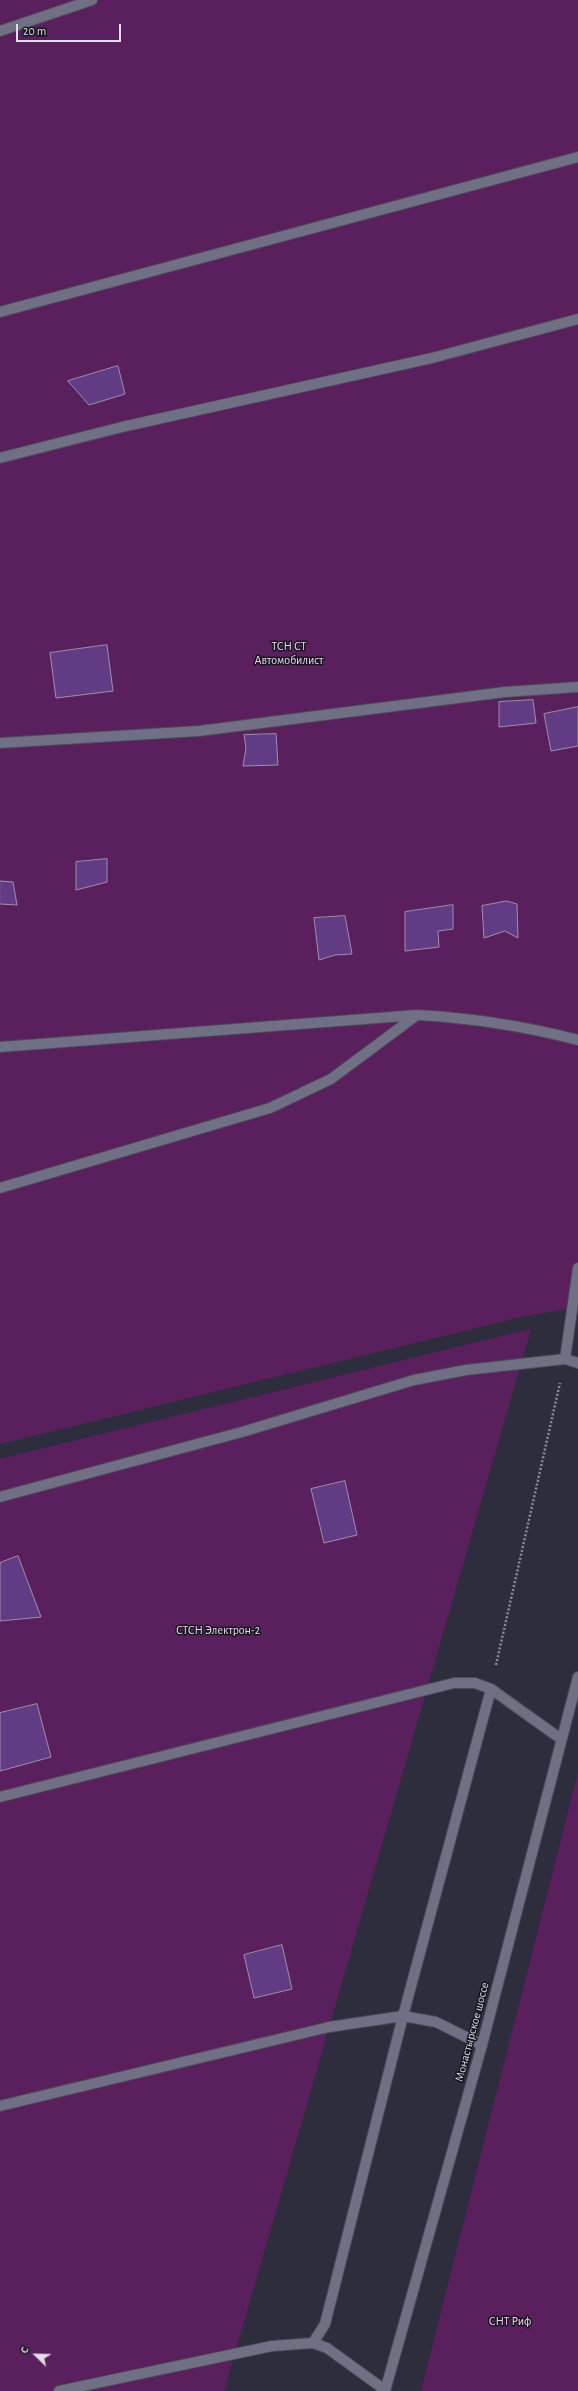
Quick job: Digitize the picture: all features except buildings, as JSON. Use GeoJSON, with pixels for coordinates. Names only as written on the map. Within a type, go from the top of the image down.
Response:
{"type":"FeatureCollection","features":[{"type":"Feature","properties":{"kind":"street"},"geometry":{"type":"LineString","coordinates":[[0,31],[92,0]]}},
{"type":"Feature","properties":{"kind":"street"},"geometry":{"type":"LineString","coordinates":[[0,312],[578,157]]}},
{"type":"Feature","properties":{"kind":"street"},"geometry":{"type":"LineString","coordinates":[[0,458],[122,427],[432,358],[578,319]]}},
{"type":"Feature","properties":{"kind":"street"},"geometry":{"type":"LineString","coordinates":[[0,744],[199,731],[505,692],[578,687]]}},
{"type":"Feature","properties":{"kind":"street"},"geometry":{"type":"LineString","coordinates":[[0,1047],[417,1014],[465,1018],[526,1027],[578,1040]]}},
{"type":"Feature","properties":{"kind":"street"},"geometry":{"type":"LineString","coordinates":[[0,1188],[270,1108],[331,1079],[417,1014]]}},
{"type":"Feature","properties":{"kind":"street"},"geometry":{"type":"LineString","coordinates":[[565,1359],[578,1268]]}},
{"type":"Feature","properties":{"kind":"street"},"geometry":{"type":"LineString","coordinates":[[0,1497],[242,1432],[414,1380],[466,1370],[565,1359],[578,1363]]}},
{"type":"Feature","properties":{"kind":"street","name":"Монастырское шоссе"},"geometry":{"type":"LineString","coordinates":[[385,2391],[482,2045],[578,1677]]}},
{"type":"Feature","properties":{"kind":"street"},"geometry":{"type":"LineString","coordinates":[[0,1797],[454,1682],[475,1683],[491,1689],[561,1739]]}},
{"type":"Feature","properties":{"kind":"street"},"geometry":{"type":"LineString","coordinates":[[313,2343],[325,2324],[403,2016],[491,1689]]}},
{"type":"Feature","properties":{"kind":"street"},"geometry":{"type":"LineString","coordinates":[[0,2106],[329,2026],[403,2016],[436,2022],[482,2045]]}},
{"type":"Feature","properties":{"kind":"street"},"geometry":{"type":"LineString","coordinates":[[59,2391],[272,2346],[313,2343],[326,2348],[385,2391]]}},
{"type":"Feature","properties":{"kind":"path"},"geometry":{"type":"LineString","coordinates":[[491,1689],[565,1359]]}},
{"type":"Feature","properties":{"kind":"green space","name":"ТСН СТ Автомобилист"},"geometry":{"type":"Polygon","coordinates":[[[0,0],[578,0],[578,1307],[521,1317],[0,1444],[0,0]]]}},
{"type":"Feature","properties":{"kind":"green space","name":"СТСН Электрон-2"},"geometry":{"type":"Polygon","coordinates":[[[531,1329],[224,2391],[0,2391],[0,1459],[531,1329]]]}},
{"type":"Feature","properties":{"kind":"green space","name":"СНТ Риф"},"geometry":{"type":"Polygon","coordinates":[[[578,1772],[578,2391],[421,2391],[578,1772]]]}}]}
